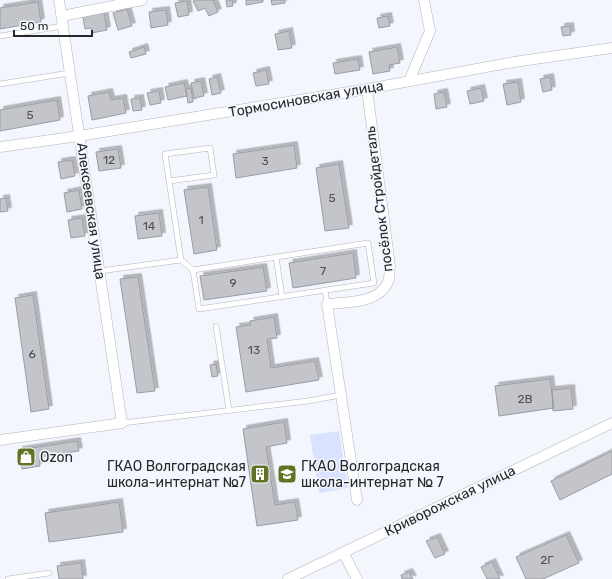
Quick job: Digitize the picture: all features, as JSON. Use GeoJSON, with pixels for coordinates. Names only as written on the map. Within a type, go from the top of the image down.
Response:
{"type":"FeatureCollection","features":[{"type":"Feature","properties":{"kind":"street","name":"Алексеевская улица"},"geometry":{"type":"LineString","coordinates":[[59,0],[122,423]]}},
{"type":"Feature","properties":{"kind":"street"},"geometry":{"type":"LineString","coordinates":[[63,21],[142,0]]}},
{"type":"Feature","properties":{"kind":"street"},"geometry":{"type":"LineString","coordinates":[[409,81],[430,30],[424,0]]}},
{"type":"Feature","properties":{"kind":"street","name":"Тормосиновская улица"},"geometry":{"type":"LineString","coordinates":[[0,147],[79,136],[366,89],[514,62],[612,48]]}},
{"type":"Feature","properties":{"kind":"street","name":"посёлок Стройдеталь"},"geometry":{"type":"LineString","coordinates":[[327,304],[372,298],[384,289],[389,281],[390,266],[366,89]]}},
{"type":"Feature","properties":{"kind":"street"},"geometry":{"type":"LineString","coordinates":[[327,304],[357,500]]}},
{"type":"Feature","properties":{"kind":"street"},"geometry":{"type":"LineString","coordinates":[[0,440],[122,423]]}},
{"type":"Feature","properties":{"kind":"street","name":"Криворожская улица"},"geometry":{"type":"LineString","coordinates":[[288,579],[612,423]]}},
{"type":"Feature","properties":{"kind":"street"},"geometry":{"type":"LineString","coordinates":[[343,552],[357,579]]}},
{"type":"Feature","properties":{"kind":"lane"},"geometry":{"type":"LineString","coordinates":[[0,36],[63,21]]}},
{"type":"Feature","properties":{"kind":"lane"},"geometry":{"type":"LineString","coordinates":[[0,84],[69,73]]}},
{"type":"Feature","properties":{"kind":"lane"},"geometry":{"type":"LineString","coordinates":[[169,181],[214,174],[210,148],[166,154],[169,181],[181,260],[193,270],[199,309],[374,283],[368,243],[193,270]]}},
{"type":"Feature","properties":{"kind":"lane"},"geometry":{"type":"LineString","coordinates":[[276,257],[282,297]]}},
{"type":"Feature","properties":{"kind":"lane"},"geometry":{"type":"LineString","coordinates":[[100,271],[181,260]]}},
{"type":"Feature","properties":{"kind":"lane"},"geometry":{"type":"LineString","coordinates":[[325,290],[327,304]]}},
{"type":"Feature","properties":{"kind":"lane"},"geometry":{"type":"LineString","coordinates":[[216,326],[229,410]]}},
{"type":"Feature","properties":{"kind":"lane"},"geometry":{"type":"LineString","coordinates":[[122,423],[308,401],[341,395]]}},
{"type":"Feature","properties":{"kind":"lane"},"geometry":{"type":"LineString","coordinates":[[8,579],[49,573]]}},
{"type":"Feature","properties":{"kind":"shaded area"},"geometry":{"type":"Polygon","coordinates":[[[339,431],[348,488],[319,493],[310,435],[339,431]]]}},
{"type":"Feature","properties":{"kind":"building"},"geometry":{"type":"Polygon","coordinates":[[[213,0],[218,12],[209,16],[205,8],[198,11],[193,1],[213,0]]]}},
{"type":"Feature","properties":{"kind":"building"},"geometry":{"type":"Polygon","coordinates":[[[226,0],[232,0],[233,6],[227,7],[226,0]]]}},
{"type":"Feature","properties":{"kind":"building"},"geometry":{"type":"Polygon","coordinates":[[[246,0],[263,0],[263,2],[246,5],[246,0]]]}},
{"type":"Feature","properties":{"kind":"building"},"geometry":{"type":"Polygon","coordinates":[[[271,0],[285,0],[285,3],[272,5],[271,0]]]}},
{"type":"Feature","properties":{"kind":"building"},"geometry":{"type":"Polygon","coordinates":[[[187,1],[189,15],[178,17],[175,3],[187,1]]]}},
{"type":"Feature","properties":{"kind":"building"},"geometry":{"type":"Polygon","coordinates":[[[38,2],[41,22],[0,29],[0,8],[38,2]]]}},
{"type":"Feature","properties":{"kind":"building"},"geometry":{"type":"Polygon","coordinates":[[[127,9],[132,26],[118,30],[113,13],[127,9]]]}},
{"type":"Feature","properties":{"kind":"building"},"geometry":{"type":"Polygon","coordinates":[[[166,10],[168,25],[151,28],[149,12],[166,10]]]}},
{"type":"Feature","properties":{"kind":"building"},"geometry":{"type":"Polygon","coordinates":[[[104,13],[107,30],[92,33],[91,28],[85,29],[83,17],[104,13]]]}},
{"type":"Feature","properties":{"kind":"building"},"geometry":{"type":"Polygon","coordinates":[[[388,16],[390,26],[379,28],[377,18],[388,16]]]}},
{"type":"Feature","properties":{"kind":"building"},"geometry":{"type":"Polygon","coordinates":[[[570,26],[571,35],[563,36],[561,27],[570,26]]]}},
{"type":"Feature","properties":{"kind":"building"},"geometry":{"type":"Polygon","coordinates":[[[289,31],[292,48],[278,50],[275,34],[289,31]]]}},
{"type":"Feature","properties":{"kind":"building"},"geometry":{"type":"Polygon","coordinates":[[[144,47],[146,54],[131,58],[129,52],[144,47]]]}},
{"type":"Feature","properties":{"kind":"building"},"geometry":{"type":"Polygon","coordinates":[[[397,47],[400,63],[389,65],[390,71],[373,74],[369,52],[397,47]]]}},
{"type":"Feature","properties":{"kind":"building"},"geometry":{"type":"Polygon","coordinates":[[[358,59],[360,70],[335,74],[333,63],[358,59]]]}},
{"type":"Feature","properties":{"kind":"building"},"geometry":{"type":"Polygon","coordinates":[[[266,70],[269,84],[256,86],[253,73],[266,70]]]}},
{"type":"Feature","properties":{"kind":"building"},"geometry":{"type":"Polygon","coordinates":[[[217,77],[221,93],[212,95],[209,79],[217,77]]]}},
{"type":"Feature","properties":{"kind":"building"},"geometry":{"type":"Polygon","coordinates":[[[550,77],[552,90],[543,92],[540,79],[550,77]]]}},
{"type":"Feature","properties":{"kind":"building"},"geometry":{"type":"Polygon","coordinates":[[[201,81],[204,96],[194,98],[191,83],[201,81]]]}},
{"type":"Feature","properties":{"kind":"building"},"geometry":{"type":"Polygon","coordinates":[[[518,82],[521,102],[507,105],[503,84],[518,82]]]}},
{"type":"Feature","properties":{"kind":"building"},"geometry":{"type":"Polygon","coordinates":[[[184,83],[187,96],[168,100],[165,87],[184,83]]]}},
{"type":"Feature","properties":{"kind":"building"},"geometry":{"type":"Polygon","coordinates":[[[191,88],[193,102],[188,103],[186,89],[191,88]]]}},
{"type":"Feature","properties":{"kind":"building"},"geometry":{"type":"Polygon","coordinates":[[[481,88],[484,101],[470,104],[467,91],[481,88]]]}},
{"type":"Feature","properties":{"kind":"building"},"geometry":{"type":"Polygon","coordinates":[[[159,91],[161,103],[150,105],[147,93],[159,91]]]}},
{"type":"Feature","properties":{"kind":"building"},"geometry":{"type":"Polygon","coordinates":[[[109,92],[111,100],[123,98],[126,113],[92,120],[88,96],[109,92]]]}},
{"type":"Feature","properties":{"kind":"building"},"geometry":{"type":"Polygon","coordinates":[[[444,92],[447,107],[436,109],[434,94],[444,92]]]}},
{"type":"Feature","properties":{"kind":"building"},"geometry":{"type":"Polygon","coordinates":[[[140,98],[142,110],[133,111],[131,99],[140,98]]]}},
{"type":"Feature","properties":{"kind":"building"},"geometry":{"type":"Polygon","coordinates":[[[57,100],[60,120],[0,131],[0,110],[57,100]]]}},
{"type":"Feature","properties":{"kind":"building"},"geometry":{"type":"Polygon","coordinates":[[[294,145],[297,168],[236,178],[233,154],[294,145]]]}},
{"type":"Feature","properties":{"kind":"building"},"geometry":{"type":"Polygon","coordinates":[[[118,149],[121,168],[99,171],[96,152],[118,149]]]}},
{"type":"Feature","properties":{"kind":"building"},"geometry":{"type":"Polygon","coordinates":[[[72,160],[75,176],[61,179],[58,162],[72,160]]]}},
{"type":"Feature","properties":{"kind":"building"},"geometry":{"type":"Polygon","coordinates":[[[339,164],[349,228],[325,231],[316,168],[339,164]]]}},
{"type":"Feature","properties":{"kind":"building"},"geometry":{"type":"Polygon","coordinates":[[[208,187],[217,250],[194,254],[184,190],[208,187]]]}},
{"type":"Feature","properties":{"kind":"building"},"geometry":{"type":"Polygon","coordinates":[[[79,190],[82,209],[67,212],[64,193],[79,190]]]}},
{"type":"Feature","properties":{"kind":"building"},"geometry":{"type":"Polygon","coordinates":[[[6,198],[8,211],[0,212],[0,199],[6,198]]]}},
{"type":"Feature","properties":{"kind":"building"},"geometry":{"type":"Polygon","coordinates":[[[159,213],[162,236],[138,239],[135,216],[159,213]]]}},
{"type":"Feature","properties":{"kind":"building"},"geometry":{"type":"Polygon","coordinates":[[[82,218],[85,236],[71,238],[68,220],[82,218]]]}},
{"type":"Feature","properties":{"kind":"building"},"geometry":{"type":"Polygon","coordinates":[[[353,253],[356,278],[293,288],[289,263],[353,253]]]}},
{"type":"Feature","properties":{"kind":"building"},"geometry":{"type":"Polygon","coordinates":[[[263,267],[267,291],[204,300],[200,276],[263,267]]]}},
{"type":"Feature","properties":{"kind":"building"},"geometry":{"type":"Polygon","coordinates":[[[138,277],[155,391],[137,393],[120,279],[138,277]]]}},
{"type":"Feature","properties":{"kind":"building"},"geometry":{"type":"Polygon","coordinates":[[[33,295],[49,409],[31,412],[15,298],[33,295]]]}},
{"type":"Feature","properties":{"kind":"building"},"geometry":{"type":"Polygon","coordinates":[[[274,317],[277,338],[267,339],[271,368],[315,361],[319,380],[246,392],[236,327],[251,325],[250,321],[274,317]]]}},
{"type":"Feature","properties":{"kind":"building"},"geometry":{"type":"Polygon","coordinates":[[[216,364],[218,376],[212,377],[210,365],[216,364]]]}},
{"type":"Feature","properties":{"kind":"building"},"geometry":{"type":"Polygon","coordinates":[[[550,379],[554,408],[499,416],[495,386],[550,379]]]}},
{"type":"Feature","properties":{"kind":"building"},"geometry":{"type":"Polygon","coordinates":[[[571,388],[573,409],[553,411],[552,390],[571,388]]]}},
{"type":"Feature","properties":{"kind":"building","name":"ГКАО Волгоградская школа-интернат №7"},"geometry":{"type":"Polygon","coordinates":[[[284,422],[287,443],[266,447],[275,505],[295,502],[298,520],[257,526],[243,429],[284,422]]]}},
{"type":"Feature","properties":{"kind":"building"},"geometry":{"type":"Polygon","coordinates":[[[77,441],[79,451],[39,457],[40,466],[22,469],[19,450],[77,441]]]}},
{"type":"Feature","properties":{"kind":"building"},"geometry":{"type":"Polygon","coordinates":[[[612,451],[612,474],[560,500],[551,481],[612,451]]]}},
{"type":"Feature","properties":{"kind":"building"},"geometry":{"type":"Polygon","coordinates":[[[119,502],[123,532],[49,542],[45,513],[119,502]]]}},
{"type":"Feature","properties":{"kind":"building"},"geometry":{"type":"Polygon","coordinates":[[[566,535],[579,563],[543,579],[526,579],[516,557],[566,535]]]}},
{"type":"Feature","properties":{"kind":"building"},"geometry":{"type":"Polygon","coordinates":[[[437,537],[445,554],[435,558],[426,541],[437,537]]]}},
{"type":"Feature","properties":{"kind":"building"},"geometry":{"type":"Polygon","coordinates":[[[492,562],[500,579],[487,579],[481,567],[492,562]]]}},
{"type":"Feature","properties":{"kind":"building"},"geometry":{"type":"Polygon","coordinates":[[[81,563],[83,579],[59,579],[57,566],[81,563]]]}},
{"type":"Feature","properties":{"kind":"building"},"geometry":{"type":"Polygon","coordinates":[[[409,572],[413,579],[402,579],[401,575],[409,572]]]}},
{"type":"Feature","properties":{"kind":"place","name":"Ozon"},"geometry":{"type":"Point","coordinates":[26,457]}},
{"type":"Feature","properties":{"kind":"place","name":"ГКАО Волгоградская школа-интернат №7"},"geometry":{"type":"Point","coordinates":[260,474]}},
{"type":"Feature","properties":{"kind":"place","name":"ГКАО Волгоградская школа-интернат № 7"},"geometry":{"type":"Point","coordinates":[287,474]}}]}
